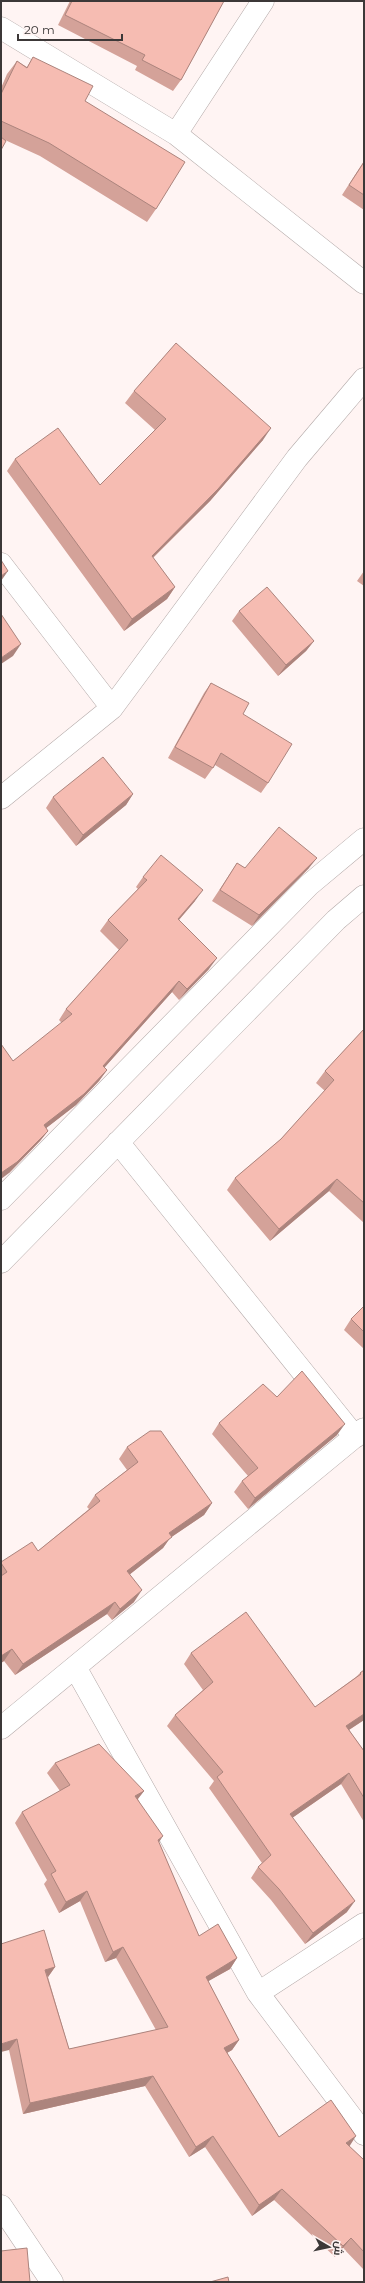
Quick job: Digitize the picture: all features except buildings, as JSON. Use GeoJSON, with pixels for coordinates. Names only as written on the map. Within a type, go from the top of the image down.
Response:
{"type":"FeatureCollection","features":[{"type":"Feature","properties":{"kind":"street"},"geometry":{"type":"LineString","coordinates":[[176,134],[263,1]]}},
{"type":"Feature","properties":{"kind":"street"},"geometry":{"type":"LineString","coordinates":[[1,28],[176,134],[364,283]]}},
{"type":"Feature","properties":{"kind":"street"},"geometry":{"type":"LineString","coordinates":[[1,798],[112,708],[298,458],[364,379]]}},
{"type":"Feature","properties":{"kind":"street"},"geometry":{"type":"LineString","coordinates":[[1,564],[112,708]]}},
{"type":"Feature","properties":{"kind":"street"},"geometry":{"type":"LineString","coordinates":[[1,1199],[309,885],[364,839]]}},
{"type":"Feature","properties":{"kind":"street"},"geometry":{"type":"LineString","coordinates":[[1,1262],[336,920],[364,896]]}},
{"type":"Feature","properties":{"kind":"street"},"geometry":{"type":"LineString","coordinates":[[1,1728],[359,1433],[118,1142]]}},
{"type":"Feature","properties":{"kind":"street"},"geometry":{"type":"LineString","coordinates":[[75,1667],[258,1993],[364,2134]]}},
{"type":"Feature","properties":{"kind":"street"},"geometry":{"type":"LineString","coordinates":[[258,1993],[364,1924]]}},
{"type":"Feature","properties":{"kind":"street"},"geometry":{"type":"LineString","coordinates":[[1,2206],[52,2282]]}}]}
